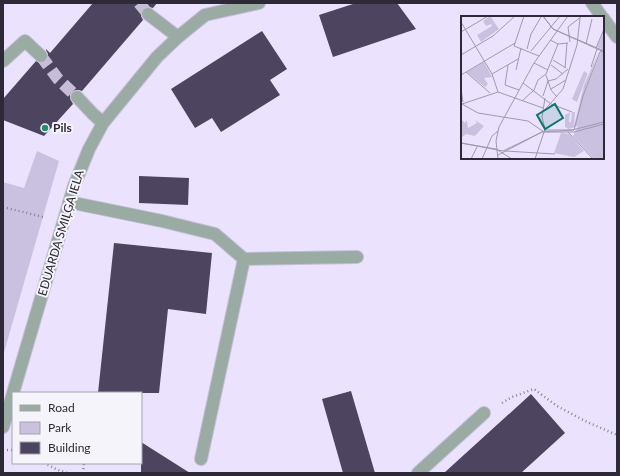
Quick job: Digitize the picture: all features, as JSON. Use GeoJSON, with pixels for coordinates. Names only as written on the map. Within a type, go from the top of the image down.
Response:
{"type":"FeatureCollection","features":[{"type":"Feature","properties":{"kind":"street"},"geometry":{"type":"LineString","coordinates":[[205,15],[212,3]]}},
{"type":"Feature","properties":{"kind":"street","name":"EDUARDA SMIĻĢA IELA"},"geometry":{"type":"LineString","coordinates":[[13,392],[74,186],[89,149],[103,123],[157,57],[178,37],[205,15],[259,3]]}},
{"type":"Feature","properties":{"kind":"street"},"geometry":{"type":"LineString","coordinates":[[592,3],[602,16]]}},
{"type":"Feature","properties":{"kind":"street"},"geometry":{"type":"LineString","coordinates":[[148,14],[178,37]]}},
{"type":"Feature","properties":{"kind":"street"},"geometry":{"type":"LineString","coordinates":[[604,18],[617,36]]}},
{"type":"Feature","properties":{"kind":"street"},"geometry":{"type":"LineString","coordinates":[[3,61],[25,41],[41,56]]}},
{"type":"Feature","properties":{"kind":"street"},"geometry":{"type":"LineString","coordinates":[[77,96],[103,123]]}},
{"type":"Feature","properties":{"kind":"street"},"geometry":{"type":"LineString","coordinates":[[69,202],[215,234],[244,259],[357,257]]}},
{"type":"Feature","properties":{"kind":"street"},"geometry":{"type":"LineString","coordinates":[[201,458],[244,259]]}},
{"type":"Feature","properties":{"kind":"street","name":"EDUARDA SMIĻĢA IELA"},"geometry":{"type":"LineString","coordinates":[[3,427],[12,396]]}},
{"type":"Feature","properties":{"kind":"street"},"geometry":{"type":"LineString","coordinates":[[418,473],[484,413]]}},
{"type":"Feature","properties":{"kind":"path"},"geometry":{"type":"LineString","coordinates":[[3,207],[31,214]]}},
{"type":"Feature","properties":{"kind":"path"},"geometry":{"type":"LineString","coordinates":[[484,413],[512,397],[534,390],[557,406],[585,421],[617,435]]}},
{"type":"Feature","properties":{"kind":"path"},"geometry":{"type":"LineString","coordinates":[[46,464],[68,473]]}},
{"type":"Feature","properties":{"kind":"green space"},"geometry":{"type":"Polygon","coordinates":[[[37,151],[59,161],[3,356],[3,182],[24,188],[37,151]]]}},
{"type":"Feature","properties":{"kind":"building"},"geometry":{"type":"Polygon","coordinates":[[[93,3],[157,3],[153,8],[146,7],[142,9],[141,16],[143,20],[82,91],[76,90],[72,92],[70,98],[73,104],[44,136],[3,120],[3,99],[36,61],[44,63],[46,61],[48,54],[46,49],[50,53],[93,3]]]}},
{"type":"Feature","properties":{"kind":"building"},"geometry":{"type":"Polygon","coordinates":[[[356,3],[397,3],[416,29],[333,57],[319,15],[356,3]]]}},
{"type":"Feature","properties":{"kind":"building"},"geometry":{"type":"Polygon","coordinates":[[[262,31],[287,69],[270,80],[280,95],[221,132],[212,118],[195,128],[171,89],[262,31]]]}},
{"type":"Feature","properties":{"kind":"building"},"geometry":{"type":"Polygon","coordinates":[[[139,176],[189,178],[188,205],[139,203],[139,176]]]}},
{"type":"Feature","properties":{"kind":"building"},"geometry":{"type":"Polygon","coordinates":[[[114,243],[212,253],[206,314],[168,309],[159,393],[98,392],[114,243]]]}},
{"type":"Feature","properties":{"kind":"building"},"geometry":{"type":"Polygon","coordinates":[[[351,391],[375,473],[343,473],[322,399],[351,391]]]}},
{"type":"Feature","properties":{"kind":"building"},"geometry":{"type":"Polygon","coordinates":[[[531,394],[565,433],[521,473],[444,473],[531,394]]]}},
{"type":"Feature","properties":{"kind":"building"},"geometry":{"type":"Polygon","coordinates":[[[142,443],[190,473],[141,473],[142,443]]]}},
{"type":"Feature","properties":{"kind":"tunnel"},"geometry":{"type":"LineString","coordinates":[[139,3],[148,14]]}},
{"type":"Feature","properties":{"kind":"tunnel"},"geometry":{"type":"LineString","coordinates":[[41,56],[58,79],[77,97]]}},
{"type":"Feature","properties":{"kind":"place","name":"Pils"},"geometry":{"type":"Point","coordinates":[45,128]}}]}
